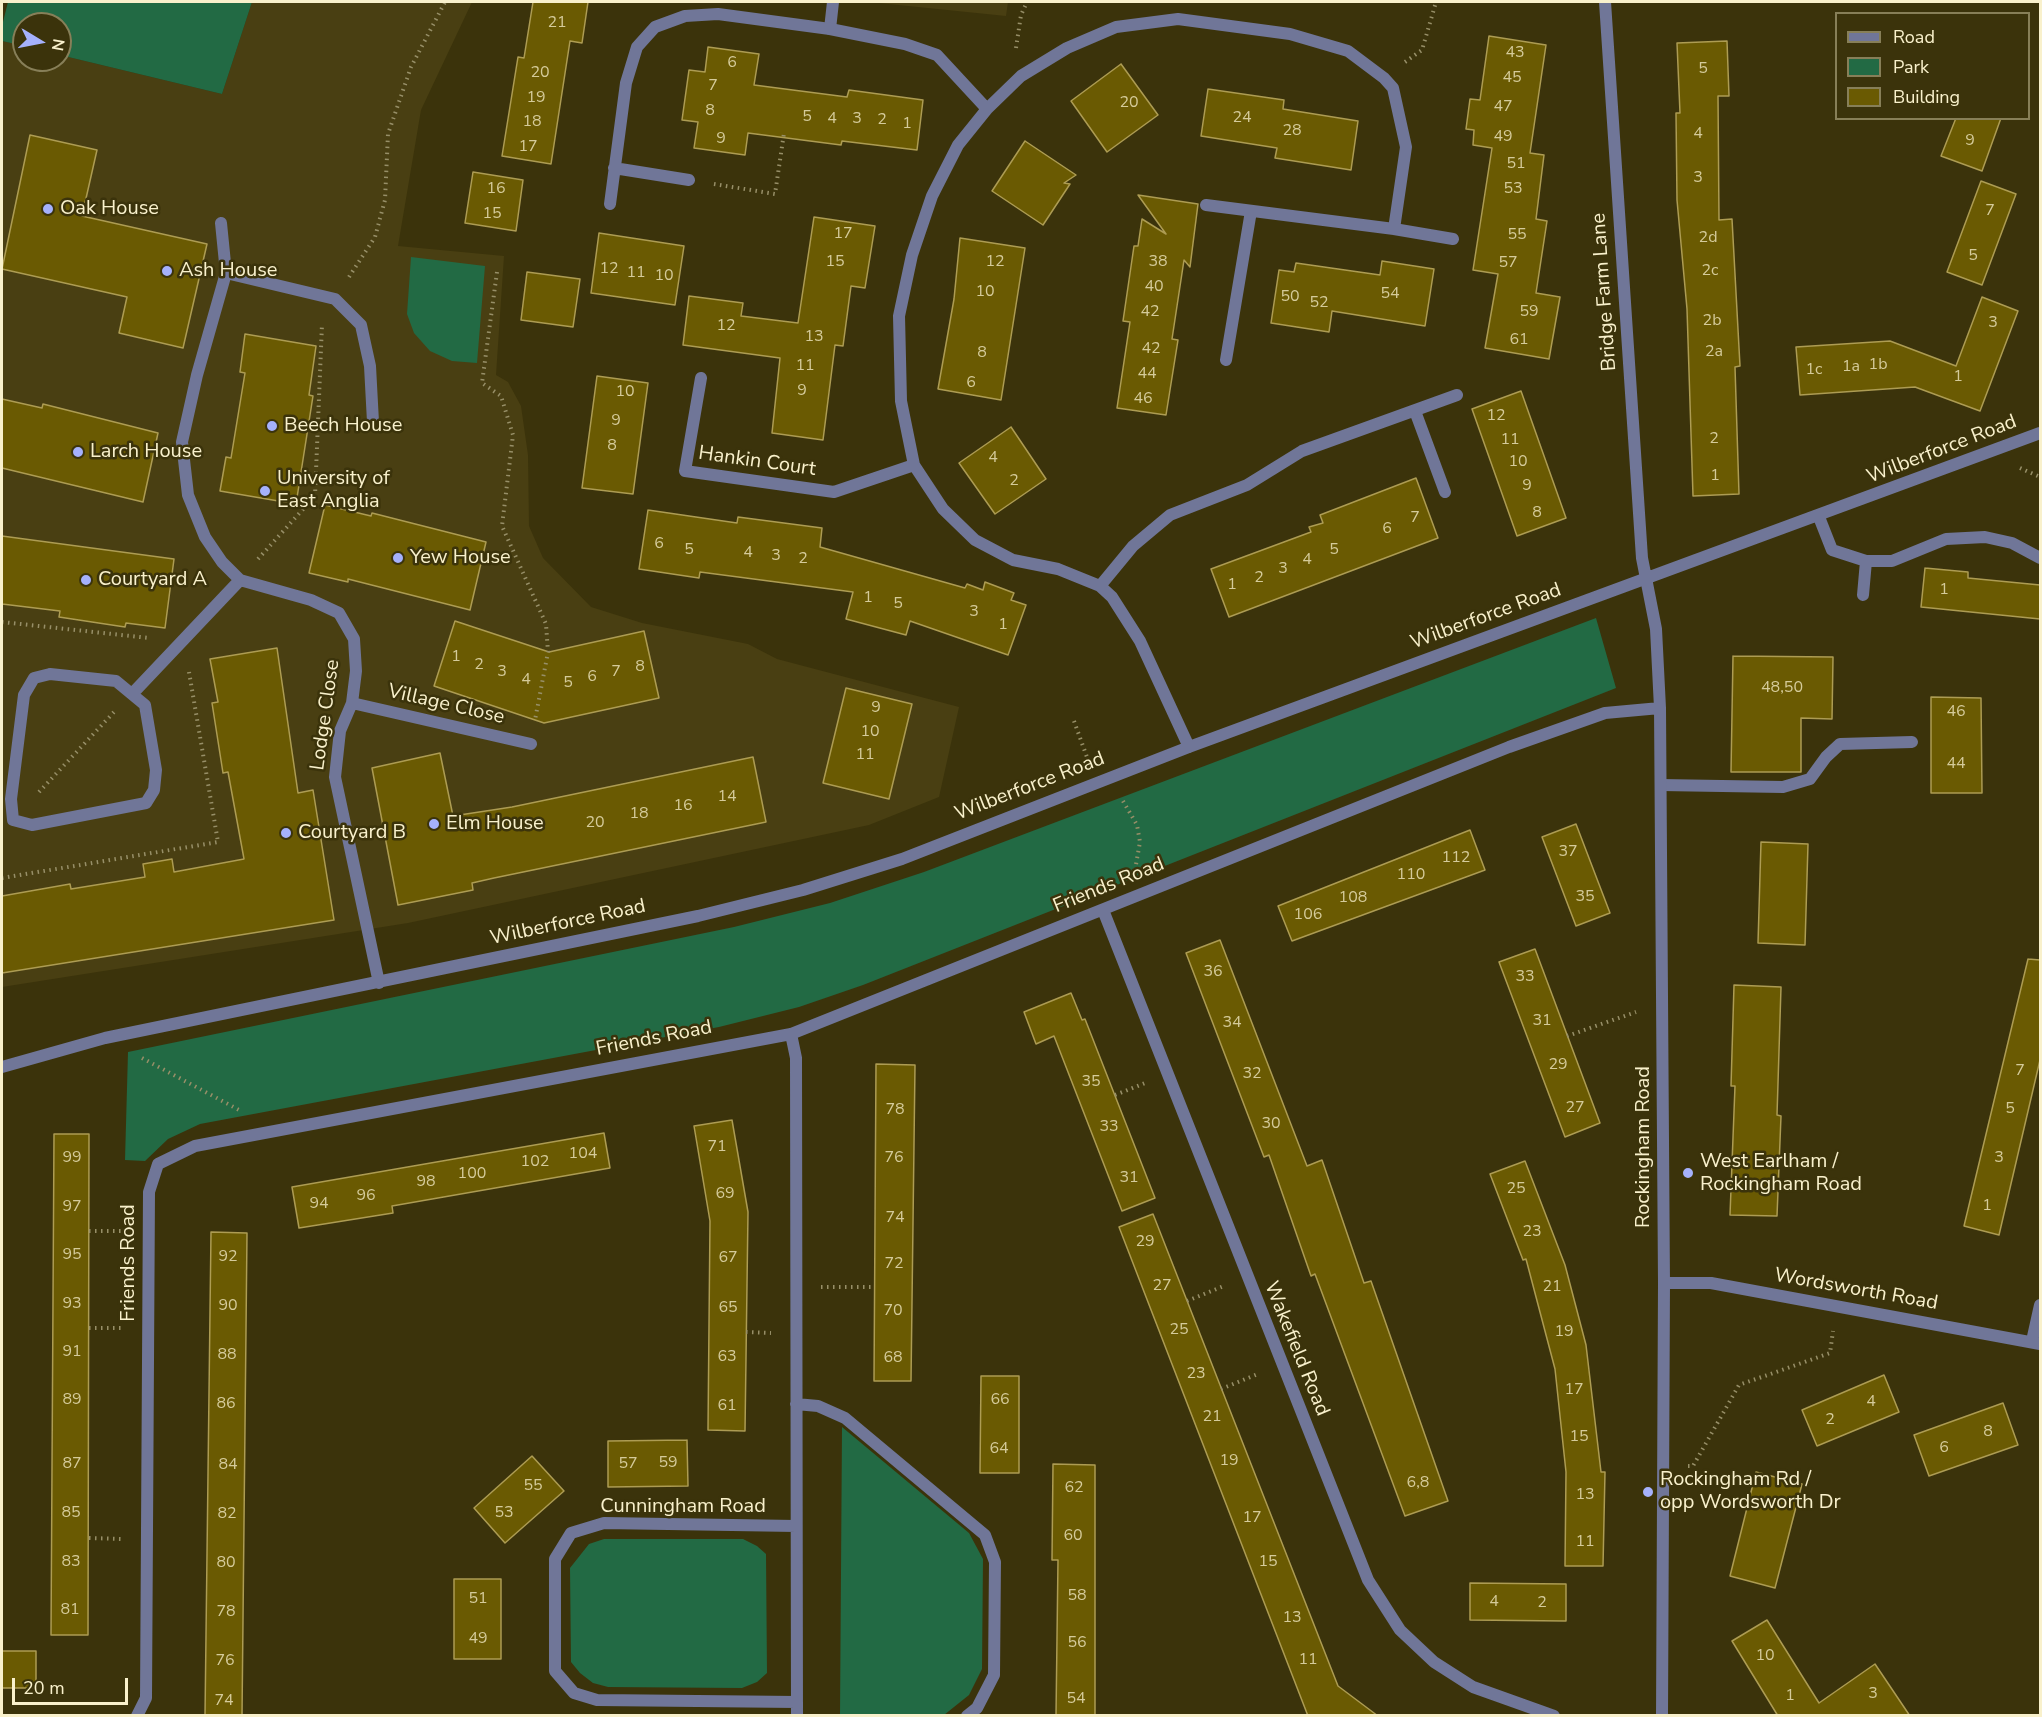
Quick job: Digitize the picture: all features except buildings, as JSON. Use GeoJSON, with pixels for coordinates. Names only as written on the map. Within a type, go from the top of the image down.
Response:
{"type":"FeatureCollection","features":[{"type":"Feature","properties":{"kind":"street"},"geometry":{"type":"LineString","coordinates":[[830,29],[833,2]]}},
{"type":"Feature","properties":{"kind":"street","name":"Bridge Farm Lane"},"geometry":{"type":"LineString","coordinates":[[1605,2],[1641,546],[1647,580]]}},
{"type":"Feature","properties":{"kind":"street"},"geometry":{"type":"LineString","coordinates":[[610,204],[626,83],[637,47],[655,27],[685,16],[718,14],[830,29],[905,44],[937,55],[987,109]]}},
{"type":"Feature","properties":{"kind":"street"},"geometry":{"type":"LineString","coordinates":[[1189,747],[1140,641],[1112,597],[1100,586],[1058,569],[1013,560],[975,540],[943,509],[914,465],[901,401],[901,306],[912,255],[932,196],[958,145],[987,109],[1011,85],[1067,48],[1116,27],[1178,19],[1290,34],[1348,51],[1384,78],[1393,88],[1406,147],[1394,229]]}},
{"type":"Feature","properties":{"kind":"street"},"geometry":{"type":"LineString","coordinates":[[614,168],[689,180]]}},
{"type":"Feature","properties":{"kind":"street"},"geometry":{"type":"LineString","coordinates":[[1206,205],[1394,229],[1453,239]]}},
{"type":"Feature","properties":{"kind":"street"},"geometry":{"type":"LineString","coordinates":[[1226,360],[1251,211]]}},
{"type":"Feature","properties":{"kind":"street"},"geometry":{"type":"LineString","coordinates":[[133,693],[240,580],[205,537],[188,495],[182,442],[197,375],[226,273],[221,223]]}},
{"type":"Feature","properties":{"kind":"street"},"geometry":{"type":"LineString","coordinates":[[226,273],[335,299],[361,325],[369,366],[373,422]]}},
{"type":"Feature","properties":{"kind":"street","name":"Hankin Court"},"geometry":{"type":"LineString","coordinates":[[701,378],[685,471],[834,492],[914,465]]}},
{"type":"Feature","properties":{"kind":"street"},"geometry":{"type":"LineString","coordinates":[[1100,586],[1133,546],[1170,515],[1246,485],[1302,451],[1457,395]]}},
{"type":"Feature","properties":{"kind":"street"},"geometry":{"type":"LineString","coordinates":[[1415,411],[1445,492]]}},
{"type":"Feature","properties":{"kind":"street","name":"Wilberforce Road"},"geometry":{"type":"LineString","coordinates":[[2,1067],[105,1038],[698,916],[802,890],[902,859],[1189,747],[1819,517],[2040,433]]}},
{"type":"Feature","properties":{"kind":"street"},"geometry":{"type":"LineString","coordinates":[[1819,517],[1832,550],[1866,561],[1892,561],[1946,539],[1985,537],[2012,543],[2035,558],[2040,558]]}},
{"type":"Feature","properties":{"kind":"street"},"geometry":{"type":"LineString","coordinates":[[1863,595],[1866,561]]}},
{"type":"Feature","properties":{"kind":"street","name":"Lodge Close"},"geometry":{"type":"LineString","coordinates":[[240,580],[311,600],[339,613],[354,639],[356,671],[352,703],[340,731],[335,777],[379,983]]}},
{"type":"Feature","properties":{"kind":"street","name":"Rockingham Road"},"geometry":{"type":"LineString","coordinates":[[1647,580],[1656,629],[1660,708],[1664,1283],[1662,1716]]}},
{"type":"Feature","properties":{"kind":"street"},"geometry":{"type":"LineString","coordinates":[[50,674],[116,681],[145,705],[156,770],[154,790],[146,803],[32,825],[13,820],[11,799],[24,695],[34,678],[50,674]]}},
{"type":"Feature","properties":{"kind":"street","name":"Village Close"},"geometry":{"type":"LineString","coordinates":[[352,703],[531,744]]}},
{"type":"Feature","properties":{"kind":"street","name":"Friends Road"},"geometry":{"type":"LineString","coordinates":[[137,1716],[146,1698],[149,1192],[158,1164],[195,1146],[791,1034],[1520,743],[1605,713],[1660,708]]}},
{"type":"Feature","properties":{"kind":"street"},"geometry":{"type":"LineString","coordinates":[[1661,785],[1783,787],[1810,779],[1826,757],[1840,744],[1912,742]]}},
{"type":"Feature","properties":{"kind":"street","name":"Wakefield Road"},"geometry":{"type":"LineString","coordinates":[[1103,910],[1368,1580],[1400,1630],[1434,1662],[1473,1687],[1554,1716]]}},
{"type":"Feature","properties":{"kind":"street"},"geometry":{"type":"LineString","coordinates":[[791,1034],[796,1058],[797,1716]]}},
{"type":"Feature","properties":{"kind":"street","name":"Wordsworth Road"},"geometry":{"type":"LineString","coordinates":[[1664,1283],[1711,1284],[2036,1342]]}},
{"type":"Feature","properties":{"kind":"street"},"geometry":{"type":"LineString","coordinates":[[2036,1342],[2040,1305]]}},
{"type":"Feature","properties":{"kind":"street"},"geometry":{"type":"LineString","coordinates":[[796,1404],[818,1406],[845,1418],[985,1535],[995,1562],[994,1675],[977,1708],[967,1716]]}},
{"type":"Feature","properties":{"kind":"street","name":"Cunningham Road"},"geometry":{"type":"LineString","coordinates":[[796,1526],[604,1523],[571,1533],[555,1559],[555,1671],[574,1693],[597,1700],[797,1702]]}},
{"type":"Feature","properties":{"kind":"path"},"geometry":{"type":"LineString","coordinates":[[240,580],[315,496],[322,317],[375,237],[385,200],[388,134],[411,67],[444,2]]}},
{"type":"Feature","properties":{"kind":"path"},"geometry":{"type":"LineString","coordinates":[[1011,85],[1021,15],[1027,2]]}},
{"type":"Feature","properties":{"kind":"path"},"geometry":{"type":"LineString","coordinates":[[1384,78],[1422,50],[1436,2]]}},
{"type":"Feature","properties":{"kind":"path"},"geometry":{"type":"LineString","coordinates":[[689,180],[775,194],[784,133]]}},
{"type":"Feature","properties":{"kind":"path"},"geometry":{"type":"LineString","coordinates":[[497,272],[482,383],[501,396],[513,435],[502,526],[546,624],[548,652],[531,744]]}},
{"type":"Feature","properties":{"kind":"path"},"geometry":{"type":"LineString","coordinates":[[13,820],[133,693]]}},
{"type":"Feature","properties":{"kind":"path"},"geometry":{"type":"LineString","coordinates":[[1074,721],[1101,780],[1137,825],[1140,842],[1135,876],[1141,894]]}},
{"type":"Feature","properties":{"kind":"path"},"geometry":{"type":"LineString","coordinates":[[1568,1036],[1662,1003]]}},
{"type":"Feature","properties":{"kind":"path"},"geometry":{"type":"LineString","coordinates":[[105,1038],[276,1130]]}},
{"type":"Feature","properties":{"kind":"path"},"geometry":{"type":"LineString","coordinates":[[89,1231],[126,1231]]}},
{"type":"Feature","properties":{"kind":"path"},"geometry":{"type":"LineString","coordinates":[[1187,1301],[1247,1277]]}},
{"type":"Feature","properties":{"kind":"path"},"geometry":{"type":"LineString","coordinates":[[796,1286],[875,1287]]}},
{"type":"Feature","properties":{"kind":"path"},"geometry":{"type":"LineString","coordinates":[[1664,1467],[1693,1466],[1739,1385],[1830,1353],[1837,1306]]}},
{"type":"Feature","properties":{"kind":"path"},"geometry":{"type":"LineString","coordinates":[[89,1328],[126,1328]]}},
{"type":"Feature","properties":{"kind":"path"},"geometry":{"type":"LineString","coordinates":[[1221,1389],[1281,1364]]}},
{"type":"Feature","properties":{"kind":"path"},"geometry":{"type":"LineString","coordinates":[[89,1538],[123,1539]]}},
{"type":"Feature","properties":{"kind":"shaded area","name":"University of East Anglia"},"geometry":{"type":"Polygon","coordinates":[[[252,2],[472,2],[421,110],[398,246],[504,256],[496,375],[508,382],[521,406],[528,455],[529,526],[543,558],[591,607],[642,623],[748,644],[777,659],[959,707],[939,797],[869,825],[408,923],[2,987],[2,41],[12,43],[12,72],[72,72],[72,58],[222,94],[252,2]]]}},
{"type":"Feature","properties":{"kind":"shaded area"},"geometry":{"type":"Polygon","coordinates":[[[869,2],[1008,2],[1006,16],[869,2]]]}},
{"type":"Feature","properties":{"kind":"green space"},"geometry":{"type":"Polygon","coordinates":[[[8,2],[252,2],[222,94],[72,58],[72,12],[12,12],[12,43],[2,41],[2,26],[8,2]]]}},
{"type":"Feature","properties":{"kind":"green space"},"geometry":{"type":"Polygon","coordinates":[[[411,257],[485,266],[477,363],[452,361],[430,351],[414,333],[407,314],[411,257]]]}},
{"type":"Feature","properties":{"kind":"green space"},"geometry":{"type":"Polygon","coordinates":[[[1596,618],[1616,688],[863,985],[799,1007],[719,1027],[200,1124],[168,1139],[145,1161],[125,1160],[128,1052],[734,927],[830,903],[924,872],[1596,618]]]}},
{"type":"Feature","properties":{"kind":"green space"},"geometry":{"type":"Polygon","coordinates":[[[842,1427],[969,1533],[983,1559],[982,1669],[969,1695],[944,1715],[840,1715],[842,1427]]]}},
{"type":"Feature","properties":{"kind":"green space"},"geometry":{"type":"Polygon","coordinates":[[[604,1539],[743,1539],[757,1546],[766,1554],[767,1673],[757,1682],[742,1688],[608,1687],[593,1683],[580,1673],[571,1662],[570,1568],[589,1544],[604,1539]]]}},
{"type":"Feature","properties":{"kind":"place","name":"Oak House"},"geometry":{"type":"Point","coordinates":[48,209]}},
{"type":"Feature","properties":{"kind":"place","name":"Ash House"},"geometry":{"type":"Point","coordinates":[167,271]}},
{"type":"Feature","properties":{"kind":"place","name":"Beech House"},"geometry":{"type":"Point","coordinates":[272,426]}},
{"type":"Feature","properties":{"kind":"place","name":"Larch House"},"geometry":{"type":"Point","coordinates":[78,452]}},
{"type":"Feature","properties":{"kind":"place","name":"University of East Anglia"},"geometry":{"type":"Point","coordinates":[265,491]}},
{"type":"Feature","properties":{"kind":"place","name":"Yew House"},"geometry":{"type":"Point","coordinates":[398,558]}},
{"type":"Feature","properties":{"kind":"place","name":"Courtyard A"},"geometry":{"type":"Point","coordinates":[86,580]}},
{"type":"Feature","properties":{"kind":"place","name":"Elm House"},"geometry":{"type":"Point","coordinates":[434,824]}},
{"type":"Feature","properties":{"kind":"place","name":"Courtyard B"},"geometry":{"type":"Point","coordinates":[286,833]}},
{"type":"Feature","properties":{"kind":"place","name":"West Earlham / Rockingham Road"},"geometry":{"type":"Point","coordinates":[1688,1173]}},
{"type":"Feature","properties":{"kind":"place","name":"Rockingham Rd / opp Wordsworth Dr"},"geometry":{"type":"Point","coordinates":[1648,1492]}}]}
